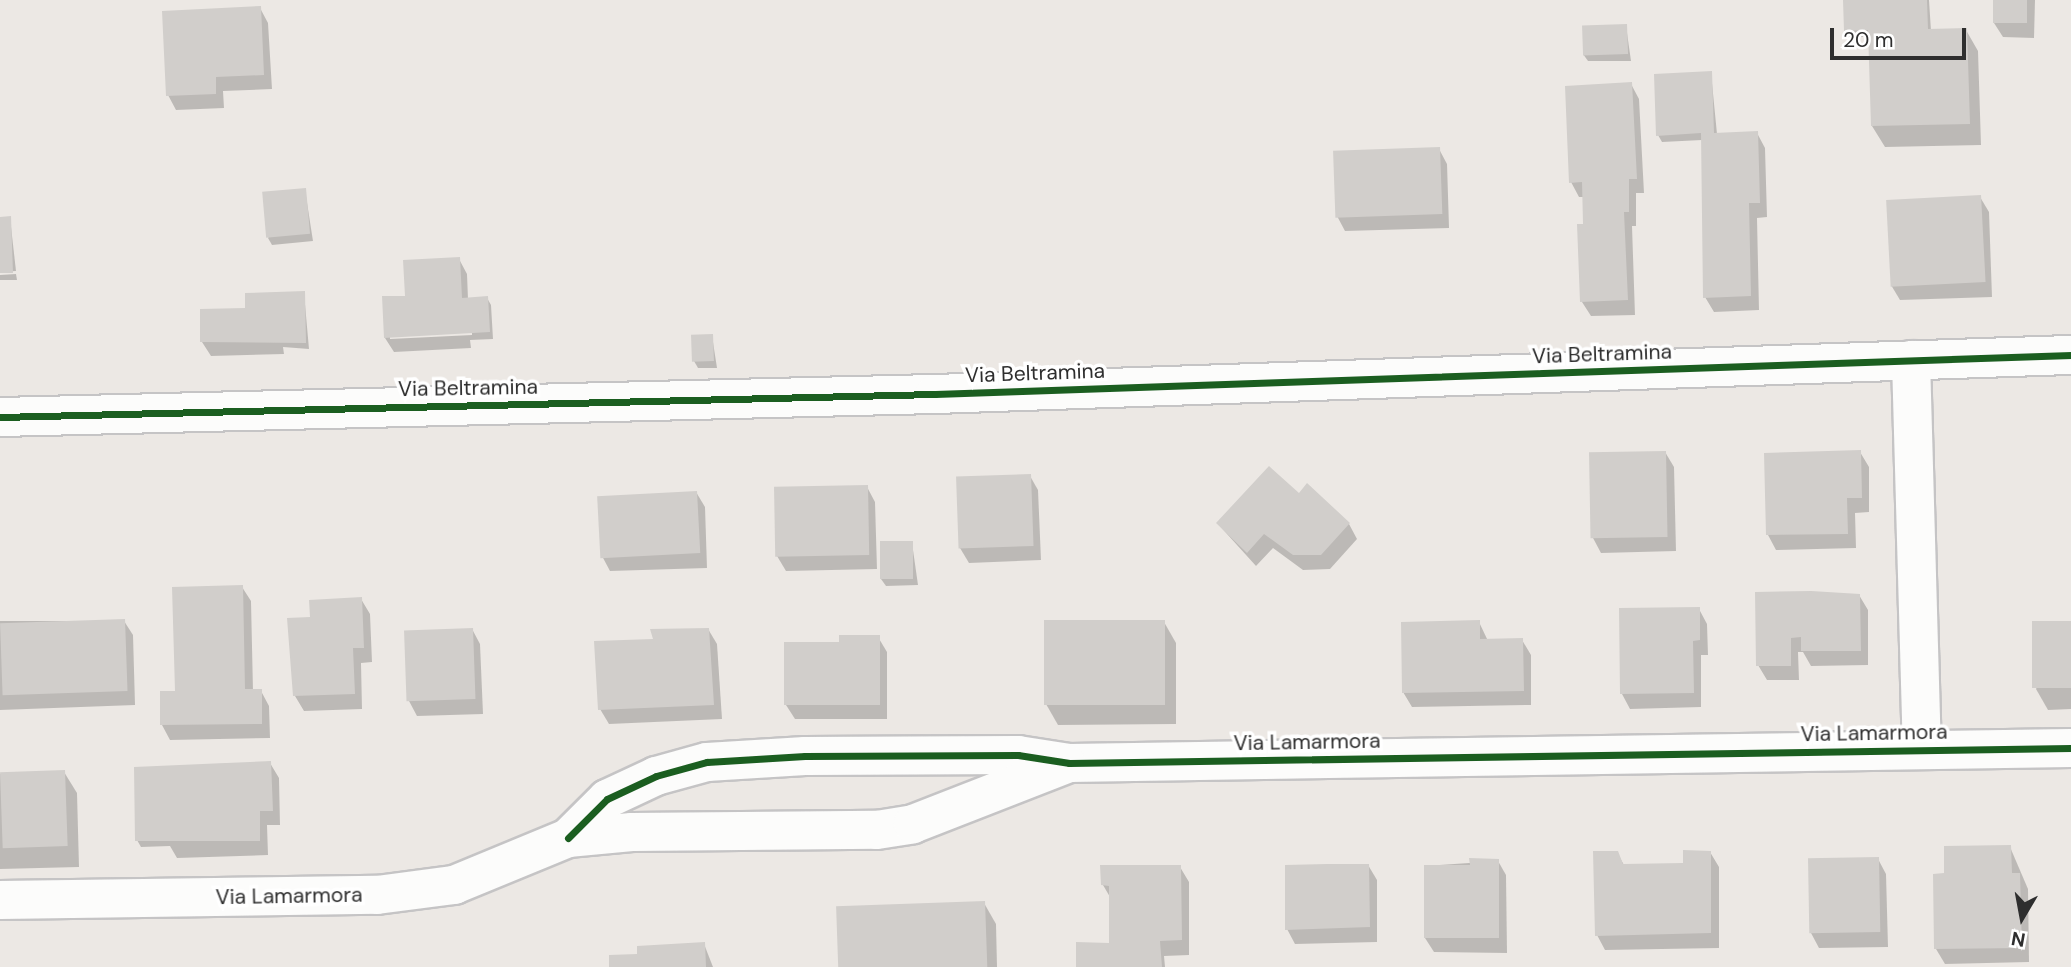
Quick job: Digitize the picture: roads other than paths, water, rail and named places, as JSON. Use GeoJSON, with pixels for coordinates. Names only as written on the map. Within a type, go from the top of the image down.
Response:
{"type":"FeatureCollection","features":[{"type":"Feature","properties":{"kind":"street","name":"Via Beltramina"},"geometry":{"type":"LineString","coordinates":[[0,417],[949,394],[2071,355]]}},
{"type":"Feature","properties":{"kind":"street"},"geometry":{"type":"LineString","coordinates":[[1911,360],[1922,750]]}},
{"type":"Feature","properties":{"kind":"street","name":"Via Lamarmora"},"geometry":{"type":"LineString","coordinates":[[568,838],[607,800],[656,776],[707,762],[805,757],[1017,755],[1069,763],[2071,748]]}},
{"type":"Feature","properties":{"kind":"street","name":"Via Lamarmora"},"geometry":{"type":"LineString","coordinates":[[0,900],[377,895],[454,885],[568,838],[632,832],[877,830],[913,824],[969,805],[1069,763]]}}]}
